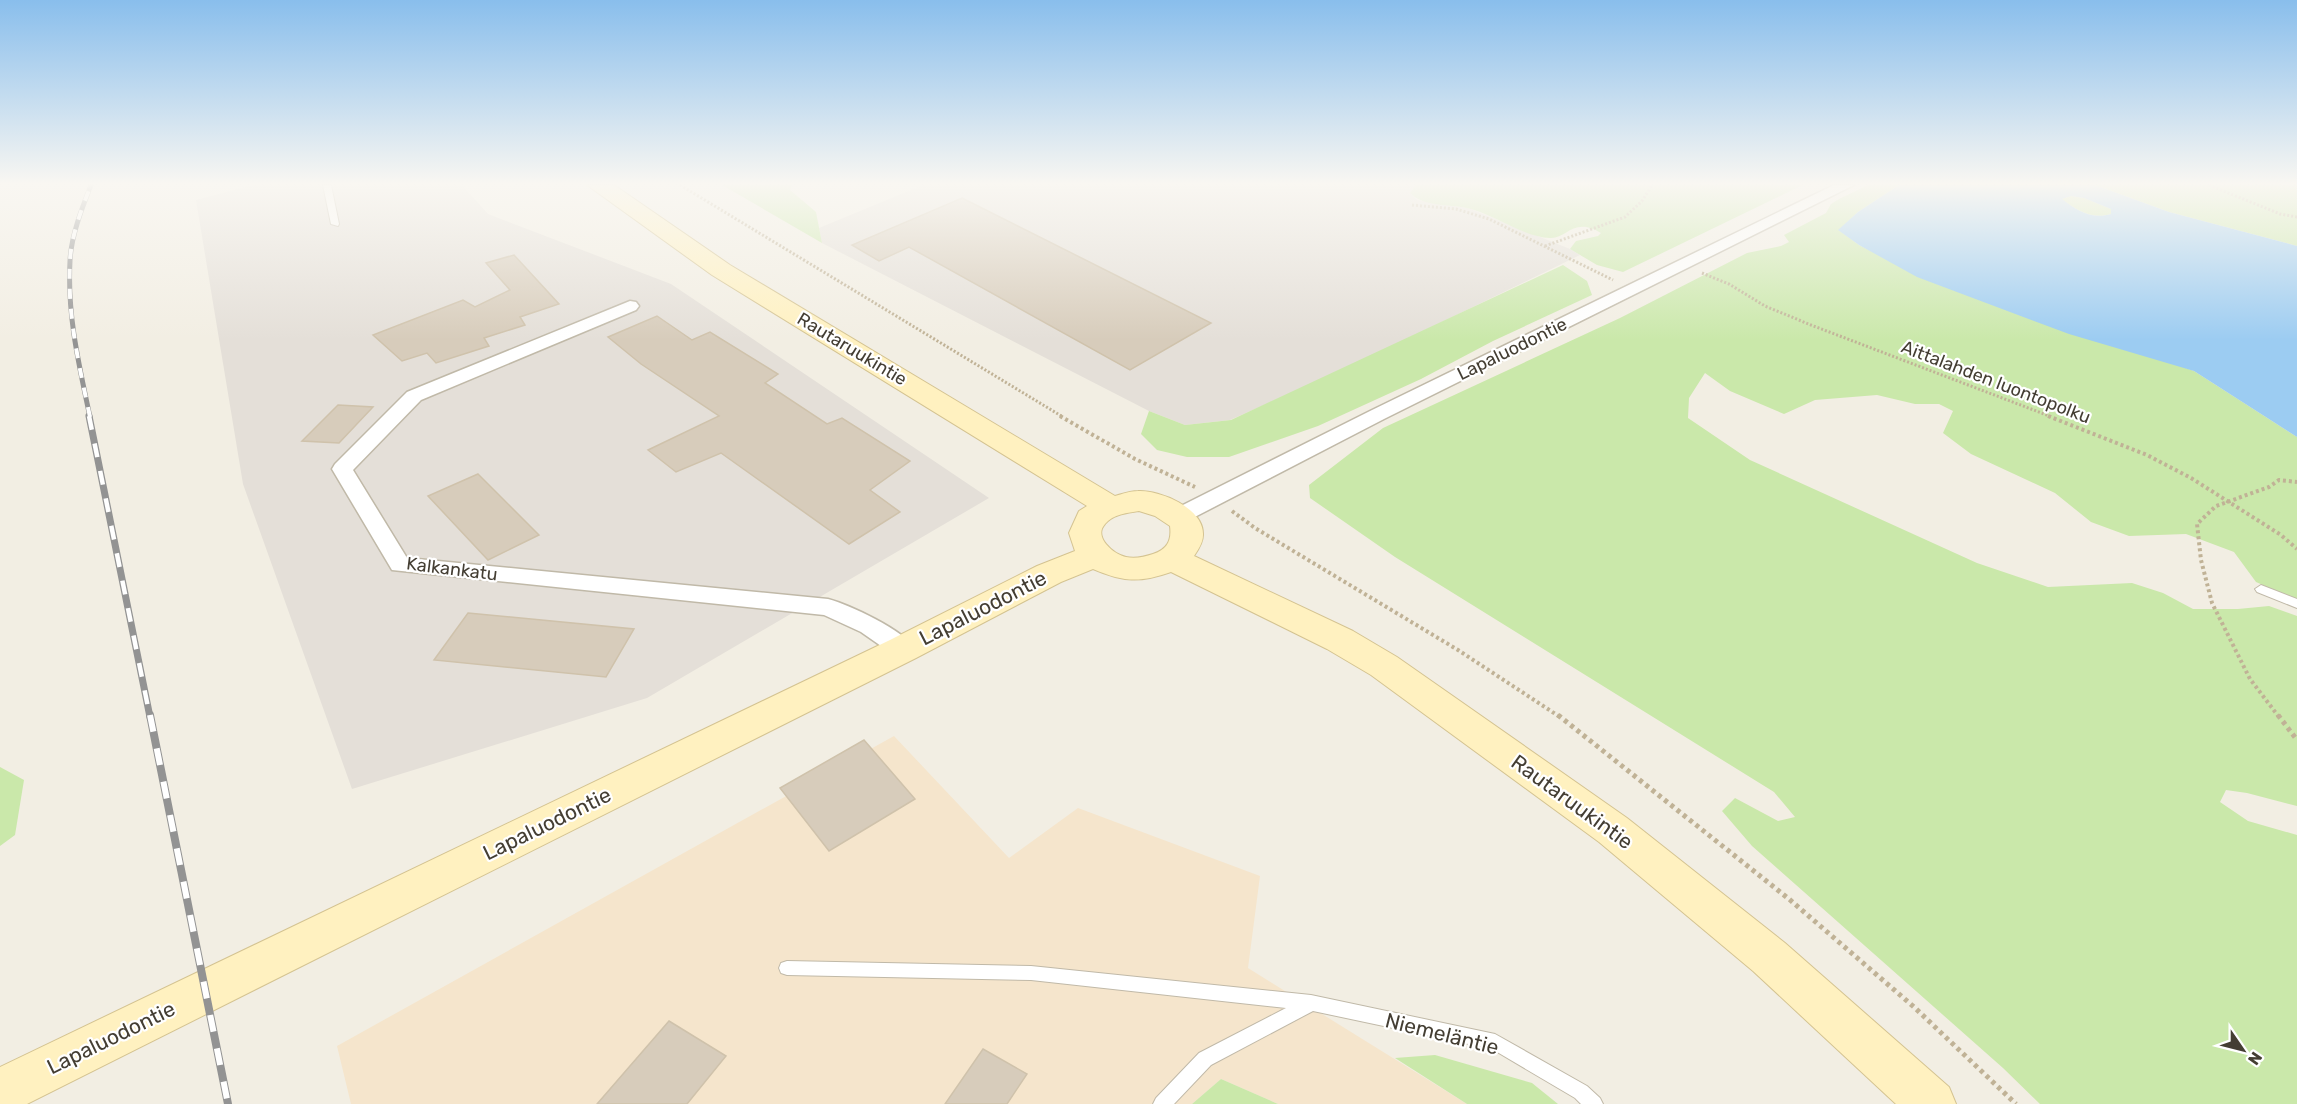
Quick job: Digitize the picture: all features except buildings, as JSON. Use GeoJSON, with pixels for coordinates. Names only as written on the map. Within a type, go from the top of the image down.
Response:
{"type":"FeatureCollection","features":[{"type":"Feature","properties":{"kind":"main road","name":"Rautaruukintie"},"geometry":{"type":"LineString","coordinates":[[672,237],[720,270],[1109,506]]}},
{"type":"Feature","properties":{"kind":"main road"},"geometry":{"type":"LineString","coordinates":[[1132,502],[1155,503],[1179,516],[1186,526],[1187,538],[1183,550],[1172,560],[1158,566],[1141,569],[1107,564],[1095,556],[1087,546],[1084,534],[1088,523],[1096,513],[1109,506],[1132,502]]}},
{"type":"Feature","properties":{"kind":"main road","name":"Lapaluodontie"},"geometry":{"type":"LineString","coordinates":[[0,1092],[903,650],[1049,574],[1095,556]]}},
{"type":"Feature","properties":{"kind":"main road","name":"Rautaruukintie"},"geometry":{"type":"LineString","coordinates":[[1172,560],[1340,640],[1384,666],[1556,789],[1613,830],[1769,957],[1932,1104]]}},
{"type":"Feature","properties":{"kind":"street","name":"Lapaluodontie"},"geometry":{"type":"LineString","coordinates":[[1179,516],[1377,415],[1741,237]]}},
{"type":"Feature","properties":{"kind":"street","name":"Kalkankatu"},"geometry":{"type":"LineString","coordinates":[[630,306],[414,396],[342,470],[399,565],[828,607],[869,626],[903,650]]}},
{"type":"Feature","properties":{"kind":"lane"},"geometry":{"type":"LineString","coordinates":[[2261,589],[2297,604]]}},
{"type":"Feature","properties":{"kind":"lane","name":"Niemeläntie"},"geometry":{"type":"LineString","coordinates":[[787,969],[1031,973],[1311,1004],[1495,1042],[1581,1092],[1594,1104]]}},
{"type":"Feature","properties":{"kind":"lane"},"geometry":{"type":"LineString","coordinates":[[1162,1104],[1205,1059],[1311,1004]]}},
{"type":"Feature","properties":{"kind":"path"},"geometry":{"type":"LineString","coordinates":[[765,237],[1072,423],[1135,459],[1214,498],[1255,528],[1458,650],[1571,724],[1790,899],[1914,1007],[2016,1104]]}},
{"type":"Feature","properties":{"kind":"path"},"geometry":{"type":"LineString","coordinates":[[1524,237],[1632,290]]}},
{"type":"Feature","properties":{"kind":"path"},"geometry":{"type":"LineString","coordinates":[[1545,246],[1573,237]]}},
{"type":"Feature","properties":{"kind":"path","name":"Aittalahden luontopolku"},"geometry":{"type":"LineString","coordinates":[[1682,265],[1729,284],[1765,306],[1811,325],[1912,362],[2147,455],[2191,478],[2281,535],[2297,549]]}},
{"type":"Feature","properties":{"kind":"path"},"geometry":{"type":"LineString","coordinates":[[2297,482],[2279,480],[2269,488],[2216,506],[2197,524],[2201,560],[2212,603],[2250,679],[2297,740]]}},
{"type":"Feature","properties":{"kind":"shaded area"},"geometry":{"type":"Polygon","coordinates":[[[202,237],[547,237],[671,284],[989,498],[647,698],[352,789],[243,484],[202,237]]]}},
{"type":"Feature","properties":{"kind":"shaded area"},"geometry":{"type":"Polygon","coordinates":[[[821,237],[1539,237],[1580,255],[1341,371],[1230,420],[1185,425],[1149,411],[822,243],[821,237]]]}},
{"type":"Feature","properties":{"kind":"shaded area"},"geometry":{"type":"Polygon","coordinates":[[[894,736],[1009,858],[1078,808],[1260,876],[1248,968],[1467,1104],[1278,1104],[1221,1079],[1192,1104],[351,1104],[337,1046],[894,736]]]}},
{"type":"Feature","properties":{"kind":"green space"},"geometry":{"type":"Polygon","coordinates":[[[811,237],[821,237],[822,243],[811,237]]]}},
{"type":"Feature","properties":{"kind":"green space"},"geometry":{"type":"Polygon","coordinates":[[[1596,237],[1696,237],[1623,272],[1597,265],[1570,249],[1576,241],[1596,237]]]}},
{"type":"Feature","properties":{"kind":"green space"},"geometry":{"type":"Polygon","coordinates":[[[1785,237],[1848,237],[1887,259],[2194,371],[2297,437],[2297,600],[2256,582],[2234,552],[2186,534],[2129,536],[2091,522],[2055,493],[1971,454],[1943,433],[1953,411],[1939,404],[1915,404],[1877,395],[1815,400],[1784,414],[1730,391],[1705,373],[1689,398],[1688,418],[1750,460],[1977,563],[2048,587],[2132,583],[2163,593],[2193,609],[2269,606],[2297,616],[2297,806],[2226,790],[2220,802],[2248,821],[2297,835],[2297,1104],[2040,1104],[2003,1068],[1752,846],[1722,811],[1735,798],[1778,821],[1795,817],[1774,792],[1395,557],[1310,498],[1309,485],[1383,428],[1620,318],[1747,253],[1781,246],[1789,242],[1785,237]]]}},
{"type":"Feature","properties":{"kind":"green space"},"geometry":{"type":"Polygon","coordinates":[[[2261,237],[2297,237],[2297,246],[2261,237]]]}},
{"type":"Feature","properties":{"kind":"green space"},"geometry":{"type":"Polygon","coordinates":[[[1563,265],[1587,281],[1592,295],[1493,341],[1421,379],[1318,426],[1229,457],[1187,457],[1157,450],[1141,434],[1149,411],[1185,425],[1231,420],[1563,265]]]}},
{"type":"Feature","properties":{"kind":"green space"},"geometry":{"type":"Polygon","coordinates":[[[0,767],[24,780],[15,835],[0,846],[0,767]]]}},
{"type":"Feature","properties":{"kind":"green space"},"geometry":{"type":"Polygon","coordinates":[[[1435,1055],[1532,1083],[1558,1104],[1467,1104],[1395,1058],[1435,1055]]]}},
{"type":"Feature","properties":{"kind":"green space"},"geometry":{"type":"Polygon","coordinates":[[[1221,1079],[1278,1104],[1192,1104],[1221,1079]]]}},
{"type":"Feature","properties":{"kind":"water"},"geometry":{"type":"Polygon","coordinates":[[[1847,237],[2261,237],[2297,246],[2297,437],[2194,371],[2069,334],[1917,277],[1847,237]]]}},
{"type":"Feature","properties":{"kind":"railway"},"geometry":{"type":"LineString","coordinates":[[74,237],[70,261],[70,301],[90,417]]}},
{"type":"Feature","properties":{"kind":"railway"},"geometry":{"type":"LineString","coordinates":[[89,416],[150,717]]}},
{"type":"Feature","properties":{"kind":"railway"},"geometry":{"type":"LineString","coordinates":[[150,715],[228,1104]]}}]}
